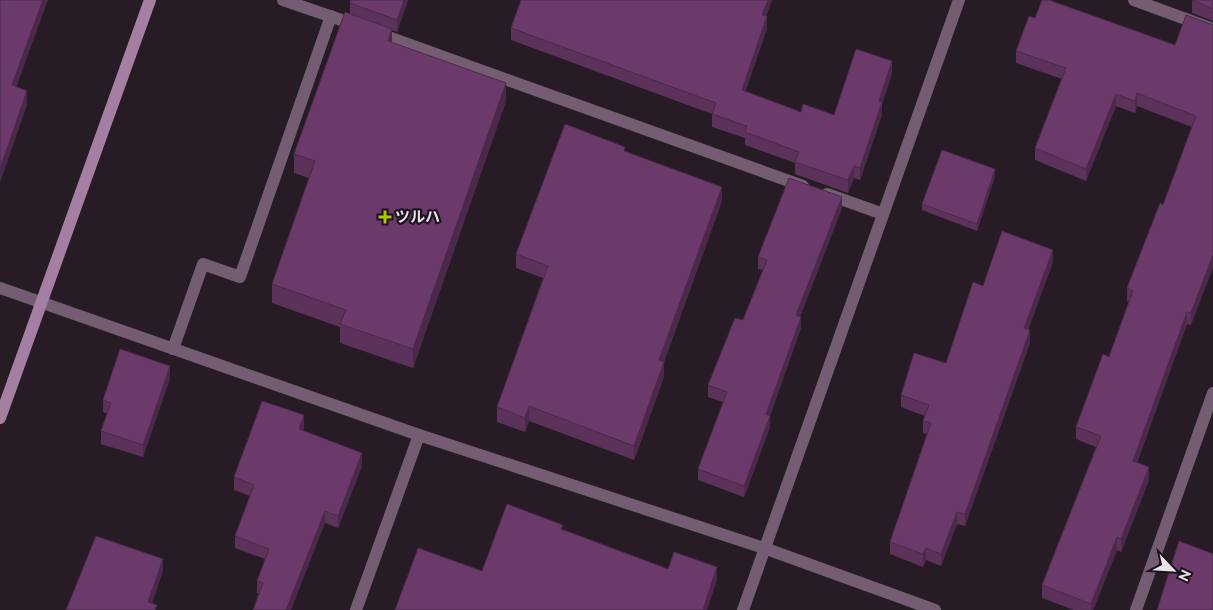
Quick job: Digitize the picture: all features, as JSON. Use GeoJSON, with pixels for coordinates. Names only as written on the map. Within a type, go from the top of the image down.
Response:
{"type":"FeatureCollection","features":[{"type":"Feature","properties":{"kind":"street"},"geometry":{"type":"LineString","coordinates":[[0,418],[40,302],[150,0]]}},
{"type":"Feature","properties":{"kind":"street"},"geometry":{"type":"LineString","coordinates":[[283,0],[883,214]]}},
{"type":"Feature","properties":{"kind":"street"},"geometry":{"type":"LineString","coordinates":[[743,610],[959,0]]}},
{"type":"Feature","properties":{"kind":"street"},"geometry":{"type":"LineString","coordinates":[[1134,0],[1213,29]]}},
{"type":"Feature","properties":{"kind":"street"},"geometry":{"type":"LineString","coordinates":[[173,349],[202,264],[240,277],[331,16]]}},
{"type":"Feature","properties":{"kind":"street"},"geometry":{"type":"LineString","coordinates":[[0,288],[419,435],[764,548],[935,610]]}},
{"type":"Feature","properties":{"kind":"street"},"geometry":{"type":"LineString","coordinates":[[1136,610],[1213,393]]}},
{"type":"Feature","properties":{"kind":"street"},"geometry":{"type":"LineString","coordinates":[[356,610],[419,435]]}},
{"type":"Feature","properties":{"kind":"building"},"geometry":{"type":"Polygon","coordinates":[[[0,0],[43,0],[12,85],[27,91],[0,169],[0,0]]]}},
{"type":"Feature","properties":{"kind":"building"},"geometry":{"type":"Polygon","coordinates":[[[351,0],[404,0],[397,20],[350,3],[351,0]]]}},
{"type":"Feature","properties":{"kind":"building"},"geometry":{"type":"Polygon","coordinates":[[[521,0],[768,0],[762,15],[767,16],[742,90],[801,112],[803,104],[834,115],[856,49],[892,61],[879,101],[882,102],[860,168],[854,166],[848,180],[795,162],[799,152],[745,132],[747,126],[712,114],[716,103],[511,28],[521,0]]]}},
{"type":"Feature","properties":{"kind":"building"},"geometry":{"type":"Polygon","coordinates":[[[1042,0],[1049,0],[1175,45],[1186,15],[1213,24],[1213,255],[1191,313],[1187,312],[1133,461],[1149,467],[1121,539],[1117,537],[1091,604],[1042,585],[1101,436],[1076,427],[1103,354],[1109,357],[1133,291],[1127,288],[1160,203],[1163,205],[1196,116],[1137,93],[1135,101],[1116,94],[1086,169],[1035,148],[1066,68],[1016,51],[1029,16],[1035,18],[1042,0]]]}},
{"type":"Feature","properties":{"kind":"building"},"geometry":{"type":"Polygon","coordinates":[[[1192,0],[1213,0],[1213,9],[1192,0]]]}},
{"type":"Feature","properties":{"kind":"building"},"geometry":{"type":"Polygon","coordinates":[[[345,12],[392,29],[388,41],[506,83],[413,349],[340,324],[346,310],[272,284],[315,161],[294,154],[345,12]]]}},
{"type":"Feature","properties":{"kind":"building"},"geometry":{"type":"Polygon","coordinates":[[[565,124],[625,147],[624,151],[722,187],[659,360],[664,362],[634,446],[529,406],[525,418],[497,407],[548,266],[516,254],[565,124]]]}},
{"type":"Feature","properties":{"kind":"building"},"geometry":{"type":"Polygon","coordinates":[[[942,150],[995,169],[977,224],[922,204],[942,150]]]}},
{"type":"Feature","properties":{"kind":"building"},"geometry":{"type":"Polygon","coordinates":[[[789,178],[842,197],[796,315],[801,317],[766,414],[770,416],[744,486],[698,469],[727,392],[708,385],[735,318],[743,320],[767,260],[758,257],[789,178]]]}},
{"type":"Feature","properties":{"kind":"building"},"geometry":{"type":"Polygon","coordinates":[[[1002,231],[1053,250],[1024,328],[1030,330],[965,514],[957,512],[941,554],[926,548],[923,554],[890,542],[931,423],[923,421],[929,405],[901,395],[914,353],[946,363],[973,282],[983,286],[1002,231]]]}},
{"type":"Feature","properties":{"kind":"building"},"geometry":{"type":"Polygon","coordinates":[[[120,349],[170,366],[143,445],[101,431],[111,403],[103,400],[120,349]]]}},
{"type":"Feature","properties":{"kind":"building"},"geometry":{"type":"Polygon","coordinates":[[[262,401],[304,415],[299,429],[362,453],[338,516],[325,511],[286,610],[253,610],[263,583],[257,581],[269,549],[235,536],[254,485],[234,477],[262,401]]]}},
{"type":"Feature","properties":{"kind":"building"},"geometry":{"type":"Polygon","coordinates":[[[507,504],[563,525],[561,529],[668,569],[674,552],[717,567],[703,610],[395,610],[418,548],[482,571],[507,504]]]}},
{"type":"Feature","properties":{"kind":"building"},"geometry":{"type":"Polygon","coordinates":[[[96,536],[163,559],[148,602],[157,605],[155,610],[66,610],[96,536]]]}},
{"type":"Feature","properties":{"kind":"building"},"geometry":{"type":"Polygon","coordinates":[[[1179,541],[1213,554],[1213,610],[1157,610],[1179,541]]]}},
{"type":"Feature","properties":{"kind":"place","name":"ツルハ"},"geometry":{"type":"Point","coordinates":[385,217]}}]}
